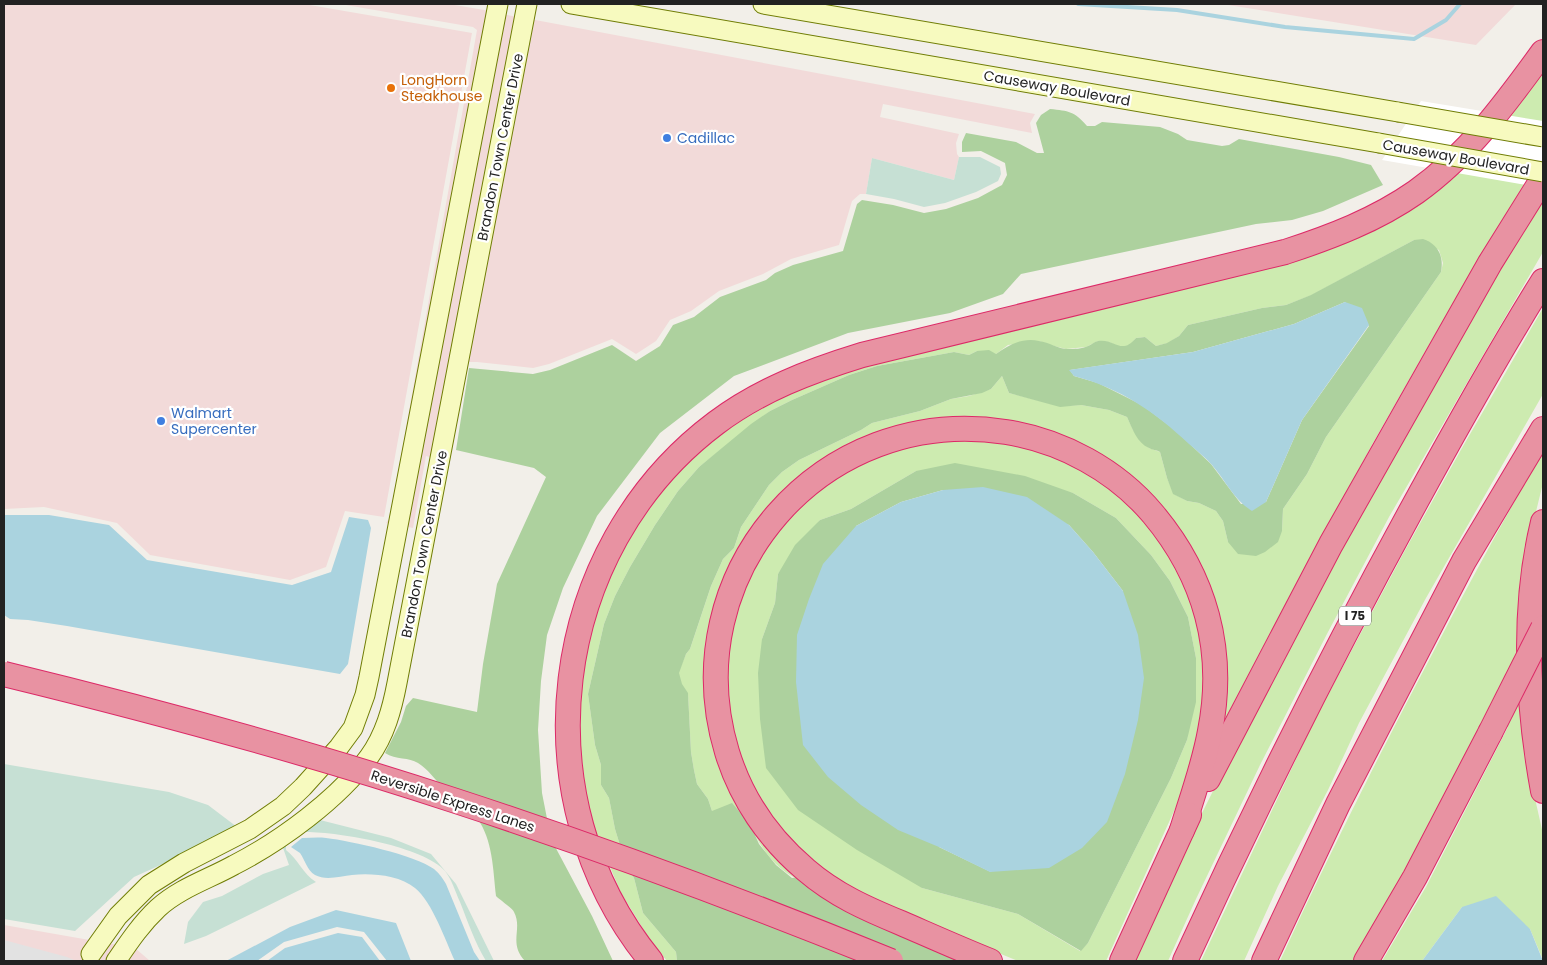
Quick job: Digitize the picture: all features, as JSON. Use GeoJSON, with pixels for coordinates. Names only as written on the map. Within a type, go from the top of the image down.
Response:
{"type":"FeatureCollection","features":[{"type":"Feature","properties":{"kind":"highway"},"geometry":{"type":"LineString","coordinates":[[651,961],[628,930],[600,878],[578,814],[569,763],[568,696],[577,633],[598,573],[627,519],[670,465],[716,423],[741,407],[786,381],[822,368],[862,355],[1285,252],[1339,233],[1379,214],[1416,192],[1442,171],[1490,122],[1543,52]]}},
{"type":"Feature","properties":{"kind":"highway"},"geometry":{"type":"LineString","coordinates":[[1122,961],[1182,830],[1331,544],[1490,263],[1543,178]]}},
{"type":"Feature","properties":{"kind":"highway","name":"I 75"},"geometry":{"type":"LineString","coordinates":[[1185,961],[1298,724],[1373,580],[1451,438],[1543,280]]}},
{"type":"Feature","properties":{"kind":"highway"},"geometry":{"type":"LineString","coordinates":[[1264,961],[1338,804],[1464,561],[1543,429]]}},
{"type":"Feature","properties":{"kind":"highway"},"geometry":{"type":"LineString","coordinates":[[990,961],[850,901],[808,872],[784,850],[758,817],[733,770],[718,716],[715,688],[719,638],[730,594],[748,556],[778,513],[800,491],[825,473],[868,448],[917,434],[944,430],[995,430],[1038,439],[1081,457],[1103,469],[1144,503],[1180,550],[1194,576],[1211,629],[1216,682],[1210,732],[1206,753],[1182,830]]}},
{"type":"Feature","properties":{"kind":"highway"},"geometry":{"type":"LineString","coordinates":[[1543,522],[1532,590],[1529,685],[1533,729],[1543,791]]}},
{"type":"Feature","properties":{"kind":"highway"},"geometry":{"type":"LineString","coordinates":[[1366,961],[1415,877],[1543,628]]}},
{"type":"Feature","properties":{"kind":"highway","name":"Reversible Express Lanes"},"geometry":{"type":"LineString","coordinates":[[4,674],[196,723],[455,800],[638,863],[891,961]]}},
{"type":"Feature","properties":{"kind":"street","name":"Brandon Town Center Drive"},"geometry":{"type":"LineString","coordinates":[[91,954],[118,916],[149,885],[184,863],[250,829],[283,806],[318,772],[353,728],[365,695],[371,668],[498,4]]}},
{"type":"Feature","properties":{"kind":"street","name":"Brandon Town Center Drive"},"geometry":{"type":"LineString","coordinates":[[116,961],[132,936],[159,907],[180,892],[261,850],[292,830],[328,801],[369,757],[385,728],[390,716],[397,683],[527,4]]}},
{"type":"Feature","properties":{"kind":"street","name":"Causeway Boulevard"},"geometry":{"type":"LineString","coordinates":[[571,4],[1543,172]]}},
{"type":"Feature","properties":{"kind":"street"},"geometry":{"type":"LineString","coordinates":[[763,4],[1543,137]]}},
{"type":"Feature","properties":{"kind":"shaded area"},"geometry":{"type":"Polygon","coordinates":[[[4,4],[304,4],[472,33],[384,517],[345,511],[326,567],[290,580],[150,555],[117,523],[44,507],[4,509],[4,4]]]}},
{"type":"Feature","properties":{"kind":"shaded area"},"geometry":{"type":"Polygon","coordinates":[[[340,4],[449,4],[490,11],[392,524],[386,523],[390,518],[477,30],[473,27],[340,4]]]}},
{"type":"Feature","properties":{"kind":"shaded area"},"geometry":{"type":"Polygon","coordinates":[[[1222,4],[1402,5],[1516,4],[1476,45],[1222,4]]]}},
{"type":"Feature","properties":{"kind":"shaded area"},"geometry":{"type":"Polygon","coordinates":[[[502,14],[518,17],[433,458],[426,456],[413,528],[404,526],[502,14]]]}},
{"type":"Feature","properties":{"kind":"shaded area"},"geometry":{"type":"Polygon","coordinates":[[[530,19],[1035,114],[1030,123],[1032,133],[883,104],[880,117],[959,134],[956,143],[959,157],[954,180],[872,158],[866,194],[860,194],[852,201],[839,245],[791,259],[763,274],[719,291],[691,311],[670,320],[656,341],[636,354],[612,339],[549,364],[533,368],[477,362],[465,364],[530,19]]]}},
{"type":"Feature","properties":{"kind":"shaded area"},"geometry":{"type":"Polygon","coordinates":[[[4,925],[135,948],[150,961],[4,961],[4,925]]]}},
{"type":"Feature","properties":{"kind":"shaded area"},"geometry":{"type":"Polygon","coordinates":[[[4,940],[67,957],[76,961],[4,961],[4,940]]]}},
{"type":"Feature","properties":{"kind":"green space"},"geometry":{"type":"Polygon","coordinates":[[[1543,70],[1543,156],[1437,331],[1373,443],[1221,732],[1223,687],[1162,513],[995,425],[814,473],[709,636],[707,668],[710,714],[808,884],[788,874],[772,860],[760,844],[750,824],[712,811],[708,799],[697,784],[691,752],[688,694],[681,684],[678,673],[690,649],[711,586],[723,559],[734,548],[741,527],[769,485],[782,472],[799,460],[872,423],[920,411],[951,399],[991,389],[1002,376],[1009,393],[1060,406],[1081,405],[1109,410],[1127,417],[1133,430],[1149,448],[1160,452],[1167,478],[1174,494],[1187,501],[1199,503],[1216,511],[1223,521],[1228,542],[1282,531],[1283,509],[1307,474],[1326,437],[1441,272],[1443,263],[1439,250],[1414,240],[1312,295],[1286,305],[1262,308],[1188,325],[1179,336],[1168,343],[1156,346],[1145,337],[1136,338],[1125,347],[1098,341],[1086,347],[1066,349],[1039,341],[1008,345],[996,354],[977,351],[969,355],[954,352],[877,366],[849,375],[770,411],[699,467],[678,491],[655,525],[615,596],[604,624],[588,694],[595,745],[601,765],[601,785],[609,798],[615,829],[627,868],[634,878],[643,913],[676,952],[677,961],[667,961],[650,940],[621,893],[595,831],[587,800],[580,748],[579,686],[596,605],[628,539],[665,487],[690,460],[717,435],[772,399],[851,369],[1302,258],[1447,182],[1472,163],[1543,70]]]}},
{"type":"Feature","properties":{"kind":"green space"},"geometry":{"type":"Polygon","coordinates":[[[1050,109],[1071,113],[1087,126],[1095,126],[1102,122],[1160,127],[1178,134],[1187,140],[1222,146],[1229,145],[1239,139],[1339,157],[1371,165],[1383,185],[1323,211],[1292,220],[1256,224],[1021,274],[1003,294],[950,313],[848,333],[734,376],[660,433],[597,516],[563,588],[547,635],[541,681],[538,730],[542,793],[551,839],[592,916],[613,961],[525,961],[517,948],[517,924],[514,912],[496,896],[489,845],[477,818],[422,765],[385,753],[401,722],[406,706],[413,698],[477,712],[497,584],[546,477],[534,468],[456,450],[469,368],[533,374],[550,370],[612,345],[636,361],[660,346],[673,325],[694,317],[720,297],[766,280],[775,273],[793,265],[843,251],[857,204],[862,200],[924,213],[946,209],[978,198],[1002,185],[1007,175],[1005,163],[981,151],[962,152],[962,142],[966,133],[1016,142],[1037,153],[1044,153],[1036,123],[1041,115],[1050,109]]]}},
{"type":"Feature","properties":{"kind":"green space"},"geometry":{"type":"Polygon","coordinates":[[[959,157],[980,157],[1000,167],[1001,174],[998,181],[976,192],[945,203],[924,207],[866,194],[872,158],[954,180],[959,157]]]}},
{"type":"Feature","properties":{"kind":"green space"},"geometry":{"type":"Polygon","coordinates":[[[1543,194],[1543,252],[1389,517],[1328,632],[1260,765],[1168,961],[1135,961],[1202,813],[1284,649],[1415,408],[1543,194]]]}},
{"type":"Feature","properties":{"kind":"green space"},"geometry":{"type":"Polygon","coordinates":[[[1423,239],[1436,247],[1442,261],[1441,272],[1326,437],[1307,474],[1283,509],[1282,531],[1278,542],[1256,556],[1238,554],[1228,542],[1223,521],[1216,511],[1173,494],[1160,452],[1150,449],[1141,443],[1127,417],[1109,410],[1081,405],[1060,407],[1009,393],[1002,376],[991,389],[982,393],[951,399],[920,411],[872,423],[799,460],[782,472],[769,485],[741,527],[734,548],[723,559],[711,586],[690,649],[686,654],[679,673],[682,684],[688,693],[691,752],[697,784],[708,799],[712,811],[732,803],[750,824],[759,844],[776,865],[792,878],[798,877],[968,961],[677,961],[676,952],[643,913],[634,878],[627,868],[615,829],[609,798],[601,785],[601,765],[595,745],[588,694],[604,624],[615,596],[655,525],[678,491],[699,467],[751,424],[770,411],[849,375],[877,366],[954,352],[969,355],[977,351],[989,350],[996,354],[1011,345],[1027,340],[1043,342],[1064,349],[1073,349],[1086,347],[1098,341],[1126,346],[1136,338],[1145,337],[1156,346],[1167,343],[1179,336],[1188,325],[1262,308],[1286,305],[1311,295],[1414,240],[1423,239]],[[1345,302],[1294,324],[1193,352],[1070,370],[1074,376],[1098,383],[1142,405],[1175,430],[1211,464],[1241,504],[1266,502],[1302,420],[1369,326],[1345,302]]]}},
{"type":"Feature","properties":{"kind":"green space"},"geometry":{"type":"Polygon","coordinates":[[[1543,308],[1543,394],[1426,598],[1359,723],[1328,790],[1278,886],[1244,961],[1201,961],[1314,721],[1403,554],[1543,308]]]}},
{"type":"Feature","properties":{"kind":"green space"},"geometry":{"type":"Polygon","coordinates":[[[960,435],[1053,451],[1135,503],[1197,598],[1209,702],[1179,800],[1106,961],[1018,961],[860,893],[831,877],[782,833],[751,786],[730,729],[726,661],[740,588],[784,519],[859,460],[960,435]],[[916,471],[851,509],[820,520],[778,574],[775,603],[762,639],[922,888],[1018,914],[1080,951],[1088,943],[1171,778],[1187,740],[1196,658],[1188,617],[1170,581],[1151,555],[1116,518],[1073,493],[916,471]]]}},
{"type":"Feature","properties":{"kind":"green space"},"geometry":{"type":"Polygon","coordinates":[[[1543,452],[1543,483],[1531,532],[1529,772],[1543,834],[1543,960],[1530,929],[1462,907],[1422,961],[1382,961],[1426,887],[1508,727],[1486,715],[1410,864],[1354,961],[1280,961],[1396,723],[1476,572],[1543,452]]]}},
{"type":"Feature","properties":{"kind":"green space"},"geometry":{"type":"Polygon","coordinates":[[[955,463],[1025,476],[1073,493],[1116,518],[1151,555],[1170,581],[1188,617],[1196,658],[1196,702],[1187,740],[1171,778],[1088,943],[1081,951],[1018,914],[922,888],[857,850],[798,810],[766,768],[760,719],[758,673],[762,639],[775,603],[778,574],[795,545],[820,520],[851,509],[916,471],[955,463]],[[943,490],[901,502],[856,526],[939,847],[991,872],[1123,591],[1069,525],[943,490]]]}},
{"type":"Feature","properties":{"kind":"green space"},"geometry":{"type":"Polygon","coordinates":[[[4,764],[169,792],[208,805],[237,827],[134,877],[75,931],[4,919],[4,764]]]}},
{"type":"Feature","properties":{"kind":"green space"},"geometry":{"type":"Polygon","coordinates":[[[316,819],[391,838],[431,854],[456,884],[494,961],[486,961],[475,940],[450,878],[434,862],[399,847],[378,842],[335,834],[303,832],[316,819]]]}},
{"type":"Feature","properties":{"kind":"green space"},"geometry":{"type":"Polygon","coordinates":[[[286,844],[286,850],[311,879],[316,882],[206,936],[184,944],[188,922],[203,902],[222,896],[263,874],[289,865],[282,845],[286,844]]]}},
{"type":"Feature","properties":{"kind":"water"},"geometry":{"type":"Polygon","coordinates":[[[1345,302],[1362,308],[1369,325],[1302,420],[1266,502],[1252,511],[1235,496],[1209,462],[1176,432],[1136,402],[1107,387],[1074,376],[1069,370],[1193,352],[1294,324],[1345,302]]]}},
{"type":"Feature","properties":{"kind":"water"},"geometry":{"type":"Polygon","coordinates":[[[983,487],[1027,497],[1069,525],[1123,591],[1138,635],[1144,678],[1138,720],[1125,774],[1107,822],[1082,848],[1049,868],[990,872],[939,847],[898,830],[861,805],[828,777],[803,745],[796,682],[797,635],[823,564],[856,526],[901,502],[943,490],[983,487]]]}},
{"type":"Feature","properties":{"kind":"water"},"geometry":{"type":"Polygon","coordinates":[[[4,515],[49,515],[109,525],[147,560],[292,585],[331,572],[349,517],[368,520],[371,528],[348,664],[340,674],[67,626],[10,619],[4,615],[4,515]]]}},
{"type":"Feature","properties":{"kind":"water"},"geometry":{"type":"Polygon","coordinates":[[[302,838],[326,838],[366,845],[413,859],[434,869],[446,884],[474,952],[480,961],[455,961],[427,903],[415,888],[401,880],[385,876],[360,874],[329,878],[319,877],[312,873],[300,853],[291,847],[302,838]]]}},
{"type":"Feature","properties":{"kind":"water"},"geometry":{"type":"Polygon","coordinates":[[[1496,896],[1530,929],[1543,961],[1422,961],[1462,907],[1496,896]]]}},
{"type":"Feature","properties":{"kind":"water"},"geometry":{"type":"Polygon","coordinates":[[[336,910],[396,923],[411,961],[387,961],[364,932],[337,927],[284,942],[257,961],[226,961],[290,927],[336,910]]]}},
{"type":"Feature","properties":{"kind":"water"},"geometry":{"type":"Polygon","coordinates":[[[338,933],[362,937],[380,961],[267,961],[285,948],[338,933]]]}},
{"type":"Feature","properties":{"kind":"pier"},"geometry":{"type":"Polygon","coordinates":[[[1421,101],[1543,121],[1543,188],[1382,160],[1421,101]]]}},
{"type":"Feature","properties":{"kind":"waterway"},"geometry":{"type":"LineString","coordinates":[[1078,4],[1177,10],[1285,27],[1414,39],[1446,20],[1460,4]]}},
{"type":"Feature","properties":{"kind":"place","name":"LongHorn Steakhouse"},"geometry":{"type":"Point","coordinates":[391,88]}},
{"type":"Feature","properties":{"kind":"place","name":"Cadillac"},"geometry":{"type":"Point","coordinates":[667,138]}},
{"type":"Feature","properties":{"kind":"place","name":"Walmart Supercenter"},"geometry":{"type":"Point","coordinates":[161,421]}}]}
